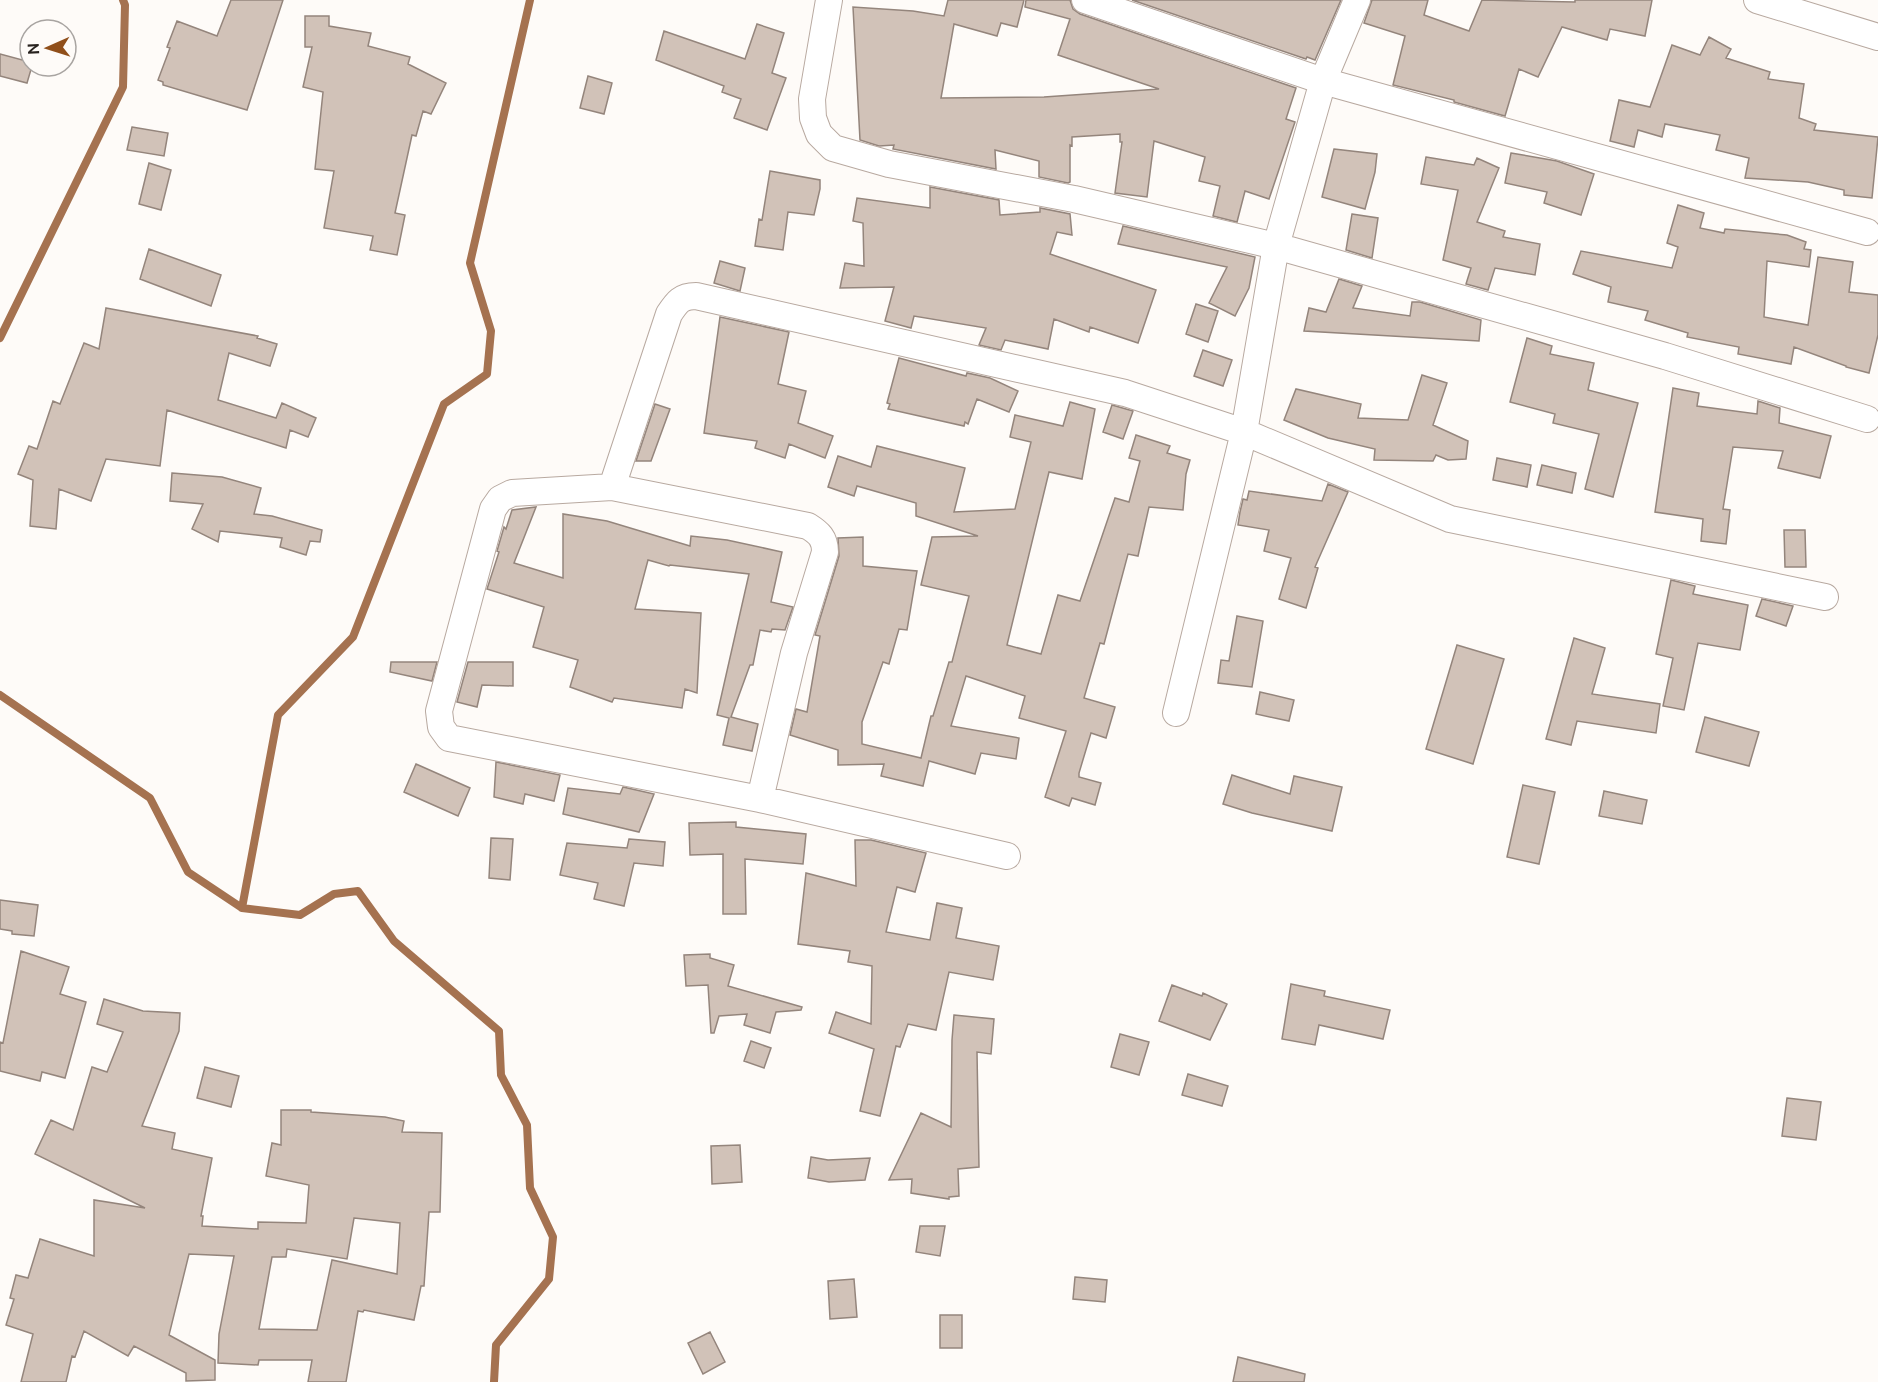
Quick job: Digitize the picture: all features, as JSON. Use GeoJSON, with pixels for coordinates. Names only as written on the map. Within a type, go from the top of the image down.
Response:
{"type":"FeatureCollection","features":[{"type":"Feature","properties":{"kind":"street"},"geometry":{"type":"LineString","coordinates":[[829,0],[812,99],[813,118],[819,134],[833,148],[889,164],[1074,199],[1276,246],[1665,356],[1867,419]]}},
{"type":"Feature","properties":{"kind":"street"},"geometry":{"type":"LineString","coordinates":[[1084,0],[1323,81],[1867,232]]}},
{"type":"Feature","properties":{"kind":"street"},"geometry":{"type":"LineString","coordinates":[[1176,713],[1244,432],[1276,246],[1323,81],[1357,0]]}},
{"type":"Feature","properties":{"kind":"street"},"geometry":{"type":"LineString","coordinates":[[1757,0],[1878,37]]}},
{"type":"Feature","properties":{"kind":"street"},"geometry":{"type":"LineString","coordinates":[[612,487],[669,314],[677,301],[685,296],[696,296],[1125,393],[1244,432],[1450,519],[1825,597]]}},
{"type":"Feature","properties":{"kind":"street"},"geometry":{"type":"LineString","coordinates":[[760,799],[794,653],[822,561],[825,543],[820,533],[808,526],[612,487],[512,493],[500,499],[493,510],[439,711],[441,727],[449,738],[760,799],[1008,856]]}},
{"type":"Feature","properties":{"kind":"building"},"geometry":{"type":"Polygon","coordinates":[[[231,0],[283,0],[247,110],[163,85],[163,82],[158,80],[177,21],[217,36],[231,0]]]}},
{"type":"Feature","properties":{"kind":"building"},"geometry":{"type":"Polygon","coordinates":[[[948,0],[1024,0],[1017,27],[1001,23],[997,36],[954,24],[941,98],[1044,97],[1159,89],[1058,55],[1070,19],[1025,7],[1026,0],[1070,0],[1073,9],[1080,14],[1296,88],[1286,119],[1295,122],[1269,199],[1245,191],[1237,222],[1213,216],[1220,186],[1199,181],[1205,157],[1154,141],[1147,197],[1115,193],[1122,142],[1120,142],[1120,134],[1072,137],[1070,182],[1068,183],[1039,177],[1039,161],[995,150],[996,169],[893,149],[894,145],[879,146],[860,140],[853,7],[913,11],[944,16],[948,0]]]}},
{"type":"Feature","properties":{"kind":"building"},"geometry":{"type":"Polygon","coordinates":[[[1132,0],[1341,0],[1315,60],[1307,57],[1306,59],[1132,0]]]}},
{"type":"Feature","properties":{"kind":"building"},"geometry":{"type":"Polygon","coordinates":[[[1372,0],[1428,0],[1424,15],[1469,31],[1482,0],[1575,2],[1575,0],[1652,0],[1645,36],[1610,29],[1607,40],[1562,27],[1538,77],[1519,69],[1505,116],[1454,102],[1454,100],[1393,85],[1405,36],[1364,23],[1372,0]]]}},
{"type":"Feature","properties":{"kind":"building"},"geometry":{"type":"Polygon","coordinates":[[[305,16],[329,16],[329,26],[371,33],[368,46],[410,57],[408,64],[446,83],[431,114],[423,111],[416,136],[412,135],[395,213],[405,215],[397,255],[370,250],[373,236],[324,228],[334,171],[315,169],[323,92],[303,87],[312,47],[305,47],[305,16]]]}},
{"type":"Feature","properties":{"kind":"building"},"geometry":{"type":"Polygon","coordinates":[[[757,24],[784,33],[772,73],[786,78],[767,130],[734,118],[741,99],[722,92],[724,86],[656,60],[664,31],[745,59],[757,24]]]}},
{"type":"Feature","properties":{"kind":"building"},"geometry":{"type":"Polygon","coordinates":[[[1709,37],[1731,49],[1726,58],[1770,72],[1768,79],[1804,84],[1799,118],[1816,124],[1814,130],[1878,137],[1872,198],[1844,195],[1844,190],[1808,182],[1745,178],[1749,158],[1716,150],[1720,135],[1665,124],[1662,137],[1638,130],[1634,147],[1610,141],[1619,100],[1650,107],[1672,45],[1700,55],[1709,37]]]}},
{"type":"Feature","properties":{"kind":"building"},"geometry":{"type":"Polygon","coordinates":[[[0,54],[18,59],[18,78],[28,78],[27,83],[0,76],[0,54]]]}},
{"type":"Feature","properties":{"kind":"building"},"geometry":{"type":"Polygon","coordinates":[[[588,76],[612,83],[604,114],[580,108],[588,76]]]}},
{"type":"Feature","properties":{"kind":"building"},"geometry":{"type":"Polygon","coordinates":[[[132,127],[168,133],[164,156],[127,150],[132,127]]]}},
{"type":"Feature","properties":{"kind":"building"},"geometry":{"type":"Polygon","coordinates":[[[1334,149],[1377,154],[1375,172],[1365,209],[1322,197],[1334,149]]]}},
{"type":"Feature","properties":{"kind":"building"},"geometry":{"type":"Polygon","coordinates":[[[1511,153],[1557,161],[1594,174],[1581,215],[1544,203],[1547,192],[1505,183],[1511,153]]]}},
{"type":"Feature","properties":{"kind":"building"},"geometry":{"type":"Polygon","coordinates":[[[1426,157],[1474,165],[1477,158],[1499,168],[1477,222],[1505,231],[1503,237],[1540,244],[1535,275],[1495,268],[1488,290],[1466,284],[1471,268],[1443,260],[1458,190],[1421,184],[1426,157]]]}},
{"type":"Feature","properties":{"kind":"building"},"geometry":{"type":"Polygon","coordinates":[[[149,163],[171,170],[161,210],[139,204],[149,163]]]}},
{"type":"Feature","properties":{"kind":"building"},"geometry":{"type":"Polygon","coordinates":[[[770,171],[820,180],[814,215],[788,212],[783,250],[755,246],[770,171]]]}},
{"type":"Feature","properties":{"kind":"building"},"geometry":{"type":"Polygon","coordinates":[[[930,187],[999,200],[1000,215],[1040,212],[1040,208],[1070,214],[1072,235],[1057,232],[1050,254],[1156,290],[1138,343],[1090,327],[1089,332],[1054,319],[1048,349],[1005,340],[1001,350],[979,345],[986,328],[914,316],[911,328],[885,321],[894,287],[840,288],[845,263],[864,266],[863,223],[853,221],[857,198],[930,208],[930,187]]]}},
{"type":"Feature","properties":{"kind":"building"},"geometry":{"type":"Polygon","coordinates":[[[1678,205],[1704,213],[1700,228],[1724,233],[1725,229],[1787,235],[1806,242],[1804,249],[1811,250],[1809,267],[1767,261],[1764,317],[1808,325],[1818,257],[1853,262],[1849,292],[1878,295],[1878,335],[1869,373],[1846,367],[1794,347],[1791,364],[1738,354],[1739,347],[1687,337],[1688,333],[1645,320],[1648,311],[1608,302],[1611,287],[1573,274],[1581,251],[1672,268],[1678,247],[1667,243],[1678,205]]]}},
{"type":"Feature","properties":{"kind":"building"},"geometry":{"type":"Polygon","coordinates":[[[1352,214],[1378,218],[1372,258],[1346,250],[1352,214]]]}},
{"type":"Feature","properties":{"kind":"building"},"geometry":{"type":"Polygon","coordinates":[[[1123,226],[1255,257],[1249,288],[1235,316],[1209,303],[1227,267],[1118,244],[1123,226]]]}},
{"type":"Feature","properties":{"kind":"building"},"geometry":{"type":"Polygon","coordinates":[[[149,249],[221,275],[211,306],[140,279],[149,249]]]}},
{"type":"Feature","properties":{"kind":"building"},"geometry":{"type":"Polygon","coordinates":[[[720,261],[745,268],[740,291],[714,283],[720,261]]]}},
{"type":"Feature","properties":{"kind":"building"},"geometry":{"type":"Polygon","coordinates":[[[1339,279],[1362,286],[1353,308],[1410,316],[1412,302],[1420,302],[1481,320],[1479,341],[1304,331],[1309,308],[1326,312],[1339,279]]]}},
{"type":"Feature","properties":{"kind":"building"},"geometry":{"type":"Polygon","coordinates":[[[1196,304],[1218,311],[1208,342],[1186,334],[1196,304]]]}},
{"type":"Feature","properties":{"kind":"building"},"geometry":{"type":"Polygon","coordinates":[[[106,308],[258,336],[257,338],[277,344],[270,366],[229,353],[218,400],[276,418],[282,403],[316,418],[308,437],[290,430],[286,448],[167,410],[160,466],[106,459],[91,501],[59,489],[56,529],[30,526],[33,480],[18,474],[29,446],[37,449],[53,401],[60,404],[84,343],[99,349],[106,308]]]}},
{"type":"Feature","properties":{"kind":"building"},"geometry":{"type":"Polygon","coordinates":[[[720,317],[789,332],[778,384],[806,391],[798,423],[833,436],[825,458],[789,444],[785,458],[755,448],[757,441],[704,433],[720,317]]]}},
{"type":"Feature","properties":{"kind":"building"},"geometry":{"type":"Polygon","coordinates":[[[1527,338],[1552,346],[1550,354],[1594,363],[1588,390],[1638,403],[1613,497],[1585,489],[1599,434],[1553,423],[1555,414],[1510,402],[1527,338]]]}},
{"type":"Feature","properties":{"kind":"building"},"geometry":{"type":"Polygon","coordinates":[[[1203,350],[1232,360],[1223,386],[1194,376],[1203,350]]]}},
{"type":"Feature","properties":{"kind":"building"},"geometry":{"type":"Polygon","coordinates":[[[899,358],[966,376],[967,373],[990,378],[1018,391],[1009,412],[977,399],[968,424],[965,422],[964,426],[888,409],[890,404],[887,403],[899,358]]]}},
{"type":"Feature","properties":{"kind":"building"},"geometry":{"type":"Polygon","coordinates":[[[1422,375],[1447,383],[1433,425],[1468,441],[1466,459],[1448,460],[1436,455],[1433,461],[1374,460],[1375,449],[1328,438],[1284,420],[1296,389],[1361,404],[1358,418],[1408,420],[1422,375]]]}},
{"type":"Feature","properties":{"kind":"building"},"geometry":{"type":"Polygon","coordinates":[[[1673,388],[1699,393],[1697,406],[1757,414],[1758,401],[1780,408],[1779,423],[1831,436],[1820,478],[1778,468],[1783,451],[1733,447],[1723,509],[1730,510],[1726,544],[1701,541],[1703,519],[1655,512],[1673,388]]]}},
{"type":"Feature","properties":{"kind":"building"},"geometry":{"type":"Polygon","coordinates":[[[1070,402],[1095,409],[1082,479],[1049,472],[1007,645],[1041,654],[1058,595],[1080,601],[1115,498],[1129,502],[1140,461],[1129,458],[1136,435],[1170,446],[1167,453],[1190,460],[1186,474],[1183,510],[1149,507],[1138,556],[1128,554],[1104,644],[1100,643],[1084,698],[1115,707],[1106,738],[1091,733],[1079,773],[1079,777],[1101,783],[1095,805],[1072,798],[1069,806],[1045,797],[1066,731],[1019,718],[1025,696],[966,676],[951,726],[1019,738],[1016,759],[981,753],[975,774],[929,761],[923,786],[881,776],[884,764],[838,765],[838,750],[790,735],[796,709],[807,712],[820,636],[815,635],[839,556],[838,538],[863,537],[863,566],[917,571],[907,630],[899,629],[889,664],[883,662],[862,722],[862,744],[921,758],[931,716],[933,716],[949,662],[952,662],[969,596],[921,585],[932,537],[978,536],[916,516],[916,503],[857,486],[854,496],[828,487],[838,456],[871,467],[877,446],[965,468],[954,512],[1015,509],[1031,442],[1010,437],[1015,415],[1063,426],[1070,402]]]}},
{"type":"Feature","properties":{"kind":"building"},"geometry":{"type":"Polygon","coordinates":[[[655,404],[670,409],[651,461],[636,461],[655,404]]]}},
{"type":"Feature","properties":{"kind":"building"},"geometry":{"type":"Polygon","coordinates":[[[1112,405],[1133,411],[1123,439],[1103,432],[1112,405]]]}},
{"type":"Feature","properties":{"kind":"building"},"geometry":{"type":"Polygon","coordinates":[[[1497,458],[1531,465],[1527,487],[1493,480],[1497,458]]]}},
{"type":"Feature","properties":{"kind":"building"},"geometry":{"type":"Polygon","coordinates":[[[1542,465],[1576,473],[1572,493],[1537,485],[1542,465]]]}},
{"type":"Feature","properties":{"kind":"building"},"geometry":{"type":"Polygon","coordinates":[[[172,473],[222,477],[261,488],[254,514],[272,516],[322,530],[320,542],[310,541],[306,555],[280,547],[282,538],[220,531],[218,542],[192,529],[203,504],[170,501],[172,473]]]}},
{"type":"Feature","properties":{"kind":"building"},"geometry":{"type":"Polygon","coordinates":[[[1328,484],[1348,492],[1315,567],[1318,568],[1306,608],[1279,599],[1291,558],[1264,551],[1269,530],[1238,525],[1240,512],[1243,499],[1247,500],[1249,491],[1322,501],[1328,484]]]}},
{"type":"Feature","properties":{"kind":"building"},"geometry":{"type":"Polygon","coordinates":[[[536,507],[514,563],[563,578],[563,514],[607,521],[690,546],[691,536],[727,540],[782,552],[771,602],[793,607],[785,630],[772,629],[771,632],[760,630],[753,665],[750,665],[731,717],[758,724],[752,751],[723,745],[729,718],[717,715],[749,574],[669,566],[648,560],[635,609],[701,613],[697,693],[685,689],[682,708],[614,698],[612,702],[570,687],[578,660],[533,647],[544,607],[487,589],[504,527],[506,529],[512,510],[536,507]]]}},
{"type":"Feature","properties":{"kind":"building"},"geometry":{"type":"Polygon","coordinates":[[[1784,530],[1805,530],[1806,567],[1785,567],[1784,530]]]}},
{"type":"Feature","properties":{"kind":"building"},"geometry":{"type":"Polygon","coordinates":[[[1671,580],[1695,586],[1693,594],[1748,605],[1740,650],[1698,643],[1684,710],[1663,706],[1673,658],[1656,654],[1671,580]]]}},
{"type":"Feature","properties":{"kind":"building"},"geometry":{"type":"Polygon","coordinates":[[[1762,599],[1793,606],[1786,626],[1756,616],[1762,599]]]}},
{"type":"Feature","properties":{"kind":"building"},"geometry":{"type":"Polygon","coordinates":[[[1237,616],[1263,621],[1252,687],[1218,683],[1221,660],[1229,661],[1237,616]]]}},
{"type":"Feature","properties":{"kind":"building"},"geometry":{"type":"Polygon","coordinates":[[[1574,638],[1605,648],[1592,694],[1660,704],[1656,733],[1577,721],[1571,745],[1546,739],[1574,638]]]}},
{"type":"Feature","properties":{"kind":"building"},"geometry":{"type":"Polygon","coordinates":[[[1457,645],[1504,659],[1473,764],[1426,749],[1457,645]]]}},
{"type":"Feature","properties":{"kind":"building"},"geometry":{"type":"Polygon","coordinates":[[[391,662],[437,662],[432,681],[390,672],[391,662]]]}},
{"type":"Feature","properties":{"kind":"building"},"geometry":{"type":"Polygon","coordinates":[[[468,662],[513,662],[513,686],[482,685],[477,707],[457,702],[468,662]]]}},
{"type":"Feature","properties":{"kind":"building"},"geometry":{"type":"Polygon","coordinates":[[[1260,692],[1294,700],[1289,721],[1256,714],[1260,692]]]}},
{"type":"Feature","properties":{"kind":"building"},"geometry":{"type":"Polygon","coordinates":[[[1705,717],[1759,732],[1749,766],[1696,752],[1705,717]]]}},
{"type":"Feature","properties":{"kind":"building"},"geometry":{"type":"Polygon","coordinates":[[[496,762],[560,775],[554,801],[525,794],[523,804],[494,797],[496,762]]]}},
{"type":"Feature","properties":{"kind":"building"},"geometry":{"type":"Polygon","coordinates":[[[416,764],[470,788],[458,816],[404,792],[416,764]]]}},
{"type":"Feature","properties":{"kind":"building"},"geometry":{"type":"Polygon","coordinates":[[[1232,775],[1290,794],[1294,776],[1342,787],[1332,831],[1223,804],[1232,775]]]}},
{"type":"Feature","properties":{"kind":"building"},"geometry":{"type":"Polygon","coordinates":[[[1523,785],[1555,792],[1539,864],[1507,857],[1523,785]]]}},
{"type":"Feature","properties":{"kind":"building"},"geometry":{"type":"Polygon","coordinates":[[[623,787],[654,794],[639,832],[563,814],[568,788],[620,794],[623,787]]]}},
{"type":"Feature","properties":{"kind":"building"},"geometry":{"type":"Polygon","coordinates":[[[1604,791],[1647,800],[1642,824],[1599,816],[1604,791]]]}},
{"type":"Feature","properties":{"kind":"building"},"geometry":{"type":"Polygon","coordinates":[[[736,822],[736,827],[806,834],[803,864],[745,859],[746,914],[723,914],[723,854],[690,855],[689,823],[736,822]]]}},
{"type":"Feature","properties":{"kind":"building"},"geometry":{"type":"Polygon","coordinates":[[[491,838],[513,839],[510,880],[489,878],[491,838]]]}},
{"type":"Feature","properties":{"kind":"building"},"geometry":{"type":"Polygon","coordinates":[[[629,839],[665,842],[663,866],[634,863],[624,906],[594,899],[598,883],[560,875],[567,843],[627,848],[629,839]]]}},
{"type":"Feature","properties":{"kind":"building"},"geometry":{"type":"Polygon","coordinates":[[[855,840],[871,840],[926,853],[915,892],[897,887],[886,932],[930,940],[937,903],[962,908],[956,938],[999,946],[993,980],[949,972],[936,1030],[908,1024],[900,1047],[896,1046],[880,1116],[860,1111],[874,1049],[829,1033],[836,1012],[871,1024],[872,966],[848,962],[850,951],[798,944],[806,873],[856,886],[855,840]]]}},
{"type":"Feature","properties":{"kind":"building"},"geometry":{"type":"Polygon","coordinates":[[[0,900],[38,905],[34,936],[12,934],[12,931],[0,929],[0,900]]]}},
{"type":"Feature","properties":{"kind":"building"},"geometry":{"type":"Polygon","coordinates":[[[21,951],[69,967],[60,994],[86,1002],[65,1078],[42,1072],[40,1081],[0,1071],[0,1042],[3,1043],[21,951]]]}},
{"type":"Feature","properties":{"kind":"building"},"geometry":{"type":"Polygon","coordinates":[[[710,954],[710,958],[734,965],[728,986],[802,1007],[801,1010],[776,1012],[770,1033],[744,1025],[747,1014],[719,1016],[714,1033],[711,1033],[708,985],[686,986],[684,955],[710,954]]]}},
{"type":"Feature","properties":{"kind":"building"},"geometry":{"type":"Polygon","coordinates":[[[1291,984],[1325,991],[1324,996],[1390,1010],[1383,1039],[1319,1025],[1315,1045],[1282,1039],[1291,984]]]}},
{"type":"Feature","properties":{"kind":"building"},"geometry":{"type":"Polygon","coordinates":[[[1172,985],[1202,996],[1203,993],[1227,1004],[1210,1040],[1159,1021],[1172,985]]]}},
{"type":"Feature","properties":{"kind":"building"},"geometry":{"type":"Polygon","coordinates":[[[104,999],[143,1011],[180,1013],[179,1031],[142,1126],[175,1133],[172,1149],[212,1158],[201,1216],[203,1216],[202,1226],[258,1229],[258,1222],[306,1223],[309,1185],[266,1176],[272,1143],[281,1145],[281,1110],[311,1110],[311,1112],[385,1117],[404,1121],[402,1132],[442,1133],[440,1212],[429,1212],[424,1286],[421,1286],[414,1320],[364,1310],[363,1312],[358,1311],[346,1382],[308,1382],[312,1360],[259,1360],[258,1365],[218,1363],[219,1334],[234,1256],[189,1254],[169,1335],[215,1360],[215,1380],[186,1381],[186,1373],[134,1346],[128,1356],[84,1331],[75,1357],[72,1356],[66,1382],[21,1382],[33,1334],[6,1325],[14,1299],[10,1298],[16,1275],[28,1278],[40,1239],[94,1256],[94,1200],[145,1208],[35,1154],[51,1120],[73,1130],[92,1067],[107,1072],[123,1032],[97,1024],[104,999]],[[354,1218],[347,1259],[287,1249],[286,1257],[272,1257],[259,1329],[317,1330],[332,1260],[397,1274],[400,1223],[354,1218]]]}},
{"type":"Feature","properties":{"kind":"building"},"geometry":{"type":"Polygon","coordinates":[[[954,1015],[994,1019],[991,1054],[977,1052],[979,1167],[958,1169],[959,1196],[949,1197],[949,1199],[911,1193],[912,1179],[889,1180],[921,1113],[951,1127],[954,1015]]]}},
{"type":"Feature","properties":{"kind":"building"},"geometry":{"type":"Polygon","coordinates":[[[1120,1034],[1149,1042],[1139,1075],[1111,1067],[1120,1034]]]}},
{"type":"Feature","properties":{"kind":"building"},"geometry":{"type":"Polygon","coordinates":[[[751,1041],[771,1048],[764,1068],[744,1061],[751,1041]]]}},
{"type":"Feature","properties":{"kind":"building"},"geometry":{"type":"Polygon","coordinates":[[[205,1067],[239,1076],[231,1107],[197,1098],[205,1067]]]}},
{"type":"Feature","properties":{"kind":"building"},"geometry":{"type":"Polygon","coordinates":[[[1188,1074],[1228,1086],[1222,1106],[1182,1095],[1188,1074]]]}},
{"type":"Feature","properties":{"kind":"building"},"geometry":{"type":"Polygon","coordinates":[[[1787,1098],[1821,1102],[1816,1140],[1782,1136],[1787,1098]]]}},
{"type":"Feature","properties":{"kind":"building"},"geometry":{"type":"Polygon","coordinates":[[[740,1145],[742,1182],[712,1184],[711,1146],[740,1145]]]}},
{"type":"Feature","properties":{"kind":"building"},"geometry":{"type":"Polygon","coordinates":[[[811,1157],[828,1160],[870,1158],[865,1180],[829,1182],[808,1178],[811,1157]]]}},
{"type":"Feature","properties":{"kind":"building"},"geometry":{"type":"Polygon","coordinates":[[[920,1226],[945,1226],[940,1256],[916,1252],[920,1226]]]}},
{"type":"Feature","properties":{"kind":"building"},"geometry":{"type":"Polygon","coordinates":[[[1075,1277],[1107,1280],[1105,1302],[1073,1299],[1075,1277]]]}},
{"type":"Feature","properties":{"kind":"building"},"geometry":{"type":"Polygon","coordinates":[[[854,1279],[857,1317],[830,1319],[828,1281],[854,1279]]]}},
{"type":"Feature","properties":{"kind":"building"},"geometry":{"type":"Polygon","coordinates":[[[940,1315],[962,1315],[962,1348],[940,1348],[940,1315]]]}},
{"type":"Feature","properties":{"kind":"building"},"geometry":{"type":"Polygon","coordinates":[[[710,1332],[725,1362],[703,1374],[688,1343],[710,1332]]]}},
{"type":"Feature","properties":{"kind":"building"},"geometry":{"type":"Polygon","coordinates":[[[1238,1357],[1305,1374],[1304,1382],[1233,1382],[1238,1357]]]}},
{"type":"Feature","properties":{"kind":"waterway"},"geometry":{"type":"LineString","coordinates":[[0,338],[123,87],[125,5],[123,0]]}},
{"type":"Feature","properties":{"kind":"waterway"},"geometry":{"type":"LineString","coordinates":[[242,908],[278,715],[353,637],[444,404],[487,374],[491,331],[470,263],[530,0]]}},
{"type":"Feature","properties":{"kind":"waterway"},"geometry":{"type":"LineString","coordinates":[[0,695],[150,798],[188,872],[242,908],[300,915],[334,894],[358,891],[394,941],[499,1031],[501,1075],[527,1125],[530,1188],[553,1237],[549,1279],[496,1345],[494,1382]]}}]}
